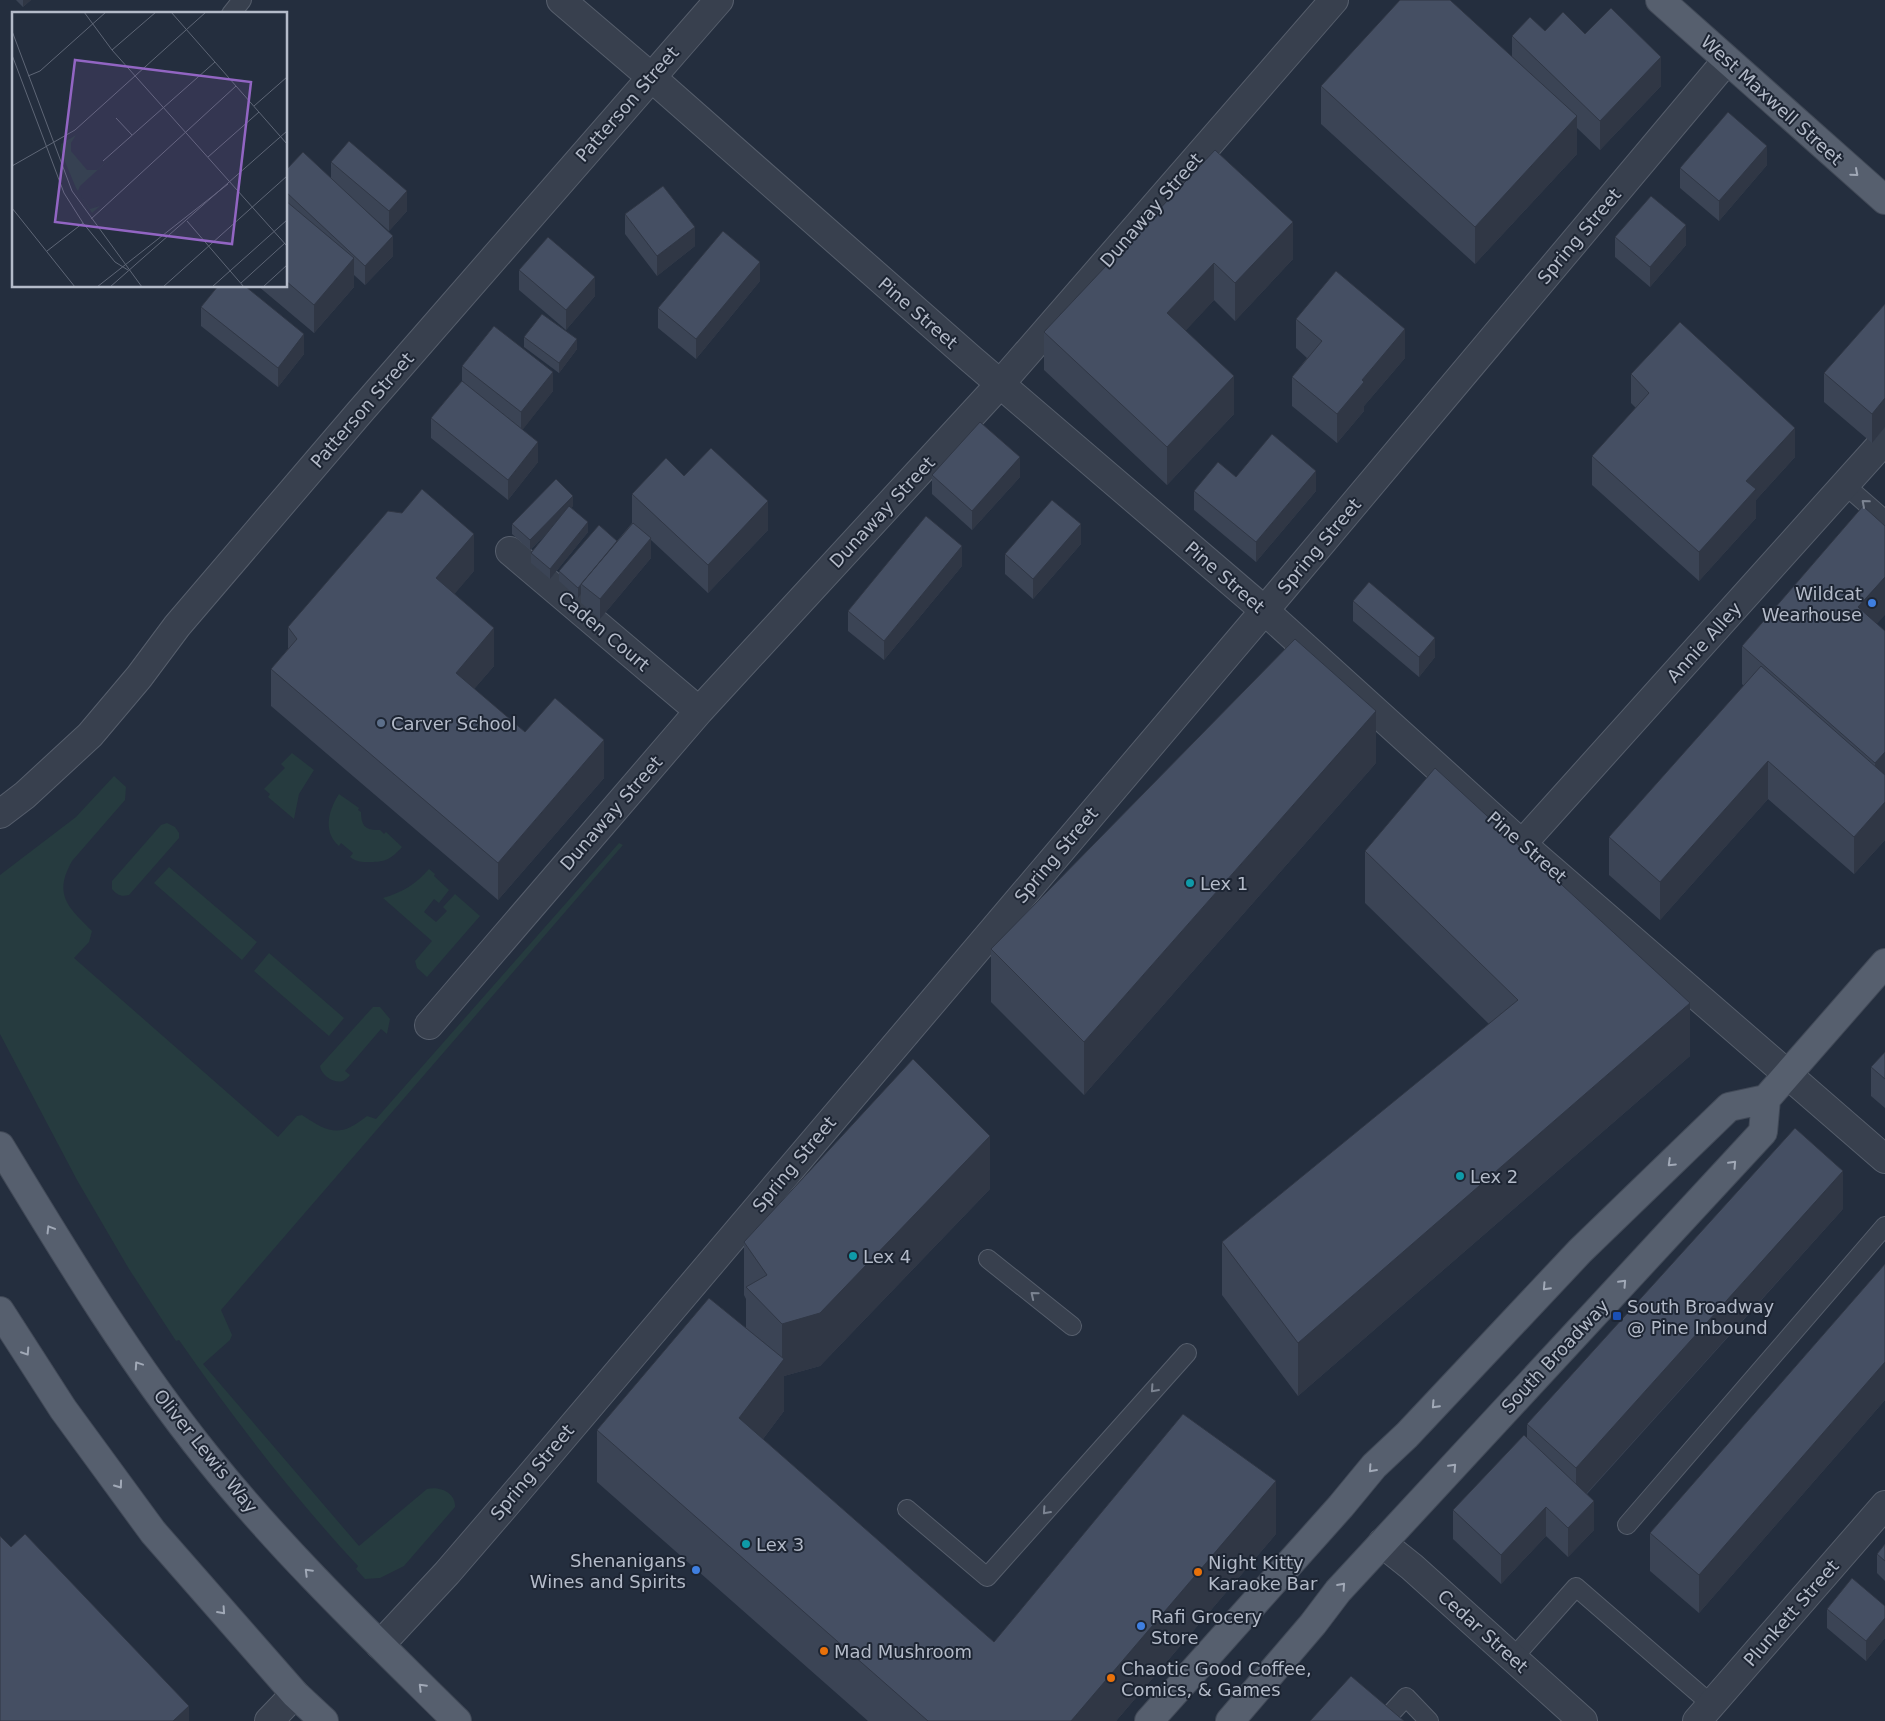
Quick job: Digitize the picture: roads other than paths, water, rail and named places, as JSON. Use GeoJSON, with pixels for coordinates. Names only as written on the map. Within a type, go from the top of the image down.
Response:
{"type":"FeatureCollection","features":[{"type":"Feature","properties":{"kind":"main road","name":"West Maxwell Street"},"geometry":{"type":"LineString","coordinates":[[1660,0],[1885,200]]}},
{"type":"Feature","properties":{"kind":"main road"},"geometry":{"type":"LineString","coordinates":[[1149,1721],[1309,1542],[1374,1466],[1407,1435],[1580,1251],[1729,1107],[1766,1099],[1885,963]]}},
{"type":"Feature","properties":{"kind":"main road","name":"South Broadway"},"geometry":{"type":"LineString","coordinates":[[1230,1721],[1313,1624],[1338,1591],[1763,1132],[1766,1099]]}},
{"type":"Feature","properties":{"kind":"main road","name":"Oliver Lewis Way"},"geometry":{"type":"LineString","coordinates":[[0,1146],[82,1282],[142,1372],[208,1458],[288,1551],[457,1721]]}},
{"type":"Feature","properties":{"kind":"main road"},"geometry":{"type":"LineString","coordinates":[[0,1311],[63,1409],[153,1532],[296,1694],[324,1721]]}},
{"type":"Feature","properties":{"kind":"street","name":"Pine Street"},"geometry":{"type":"LineString","coordinates":[[561,0],[971,359],[1264,610],[1522,844],[1885,1159]]}},
{"type":"Feature","properties":{"kind":"street","name":"Patterson Street"},"geometry":{"type":"LineString","coordinates":[[0,814],[90,735],[139,677],[177,626],[359,412],[719,0]]}},
{"type":"Feature","properties":{"kind":"street","name":"Dunaway Street"},"geometry":{"type":"LineString","coordinates":[[430,1025],[699,710],[1001,383],[1334,0]]}},
{"type":"Feature","properties":{"kind":"street","name":"Spring Street"},"geometry":{"type":"LineString","coordinates":[[380,1645],[447,1573],[1264,610],[1727,60]]}},
{"type":"Feature","properties":{"kind":"street","name":"Annie Alley"},"geometry":{"type":"LineString","coordinates":[[1522,844],[1885,440]]}},
{"type":"Feature","properties":{"kind":"street","name":"Caden Court"},"geometry":{"type":"LineString","coordinates":[[510,551],[699,710]]}},
{"type":"Feature","properties":{"kind":"street","name":"Plunkett Street"},"geometry":{"type":"LineString","coordinates":[[1704,1713],[1885,1505]]}},
{"type":"Feature","properties":{"kind":"street","name":"Cedar Street"},"geometry":{"type":"LineString","coordinates":[[1382,1543],[1412,1566],[1583,1721]]}},
{"type":"Feature","properties":{"kind":"street"},"geometry":{"type":"LineString","coordinates":[[269,1721],[296,1694]]}},
{"type":"Feature","properties":{"kind":"lane"},"geometry":{"type":"LineString","coordinates":[[233,12],[242,0]]}},
{"type":"Feature","properties":{"kind":"lane"},"geometry":{"type":"LineString","coordinates":[[1845,485],[1885,520]]}},
{"type":"Feature","properties":{"kind":"lane"},"geometry":{"type":"LineString","coordinates":[[1627,1525],[1885,1226]]}},
{"type":"Feature","properties":{"kind":"lane"},"geometry":{"type":"LineString","coordinates":[[988,1259],[1072,1326]]}},
{"type":"Feature","properties":{"kind":"lane"},"geometry":{"type":"LineString","coordinates":[[907,1509],[987,1577],[1187,1353]]}},
{"type":"Feature","properties":{"kind":"lane"},"geometry":{"type":"LineString","coordinates":[[1513,1658],[1576,1587],[1704,1713]]}},
{"type":"Feature","properties":{"kind":"lane"},"geometry":{"type":"LineString","coordinates":[[1384,1721],[1406,1697],[1429,1721]]}},
{"type":"Feature","properties":{"kind":"place","name":"Wildcat Wearhouse"},"geometry":{"type":"Point","coordinates":[1872,603]}},
{"type":"Feature","properties":{"kind":"place","name":"Carver School"},"geometry":{"type":"Point","coordinates":[381,723]}},
{"type":"Feature","properties":{"kind":"place","name":"Lex 1"},"geometry":{"type":"Point","coordinates":[1190,883]}},
{"type":"Feature","properties":{"kind":"place","name":"Lex 2"},"geometry":{"type":"Point","coordinates":[1460,1176]}},
{"type":"Feature","properties":{"kind":"place","name":"Lex 4"},"geometry":{"type":"Point","coordinates":[853,1256]}},
{"type":"Feature","properties":{"kind":"place","name":"South Broadway @ Pine Inbound"},"geometry":{"type":"Point","coordinates":[1617,1316]}},
{"type":"Feature","properties":{"kind":"place","name":"Lex 3"},"geometry":{"type":"Point","coordinates":[746,1544]}},
{"type":"Feature","properties":{"kind":"place","name":"Shenanigans Wines and Spirits"},"geometry":{"type":"Point","coordinates":[696,1570]}},
{"type":"Feature","properties":{"kind":"place","name":"Night Kitty Karaoke Bar"},"geometry":{"type":"Point","coordinates":[1198,1572]}},
{"type":"Feature","properties":{"kind":"place","name":"Rafi Grocery Store"},"geometry":{"type":"Point","coordinates":[1141,1626]}},
{"type":"Feature","properties":{"kind":"place","name":"Mad Mushroom"},"geometry":{"type":"Point","coordinates":[824,1651]}},
{"type":"Feature","properties":{"kind":"place","name":"Chaotic Good Coffee, Comics, & Games"},"geometry":{"type":"Point","coordinates":[1111,1678]}}]}
